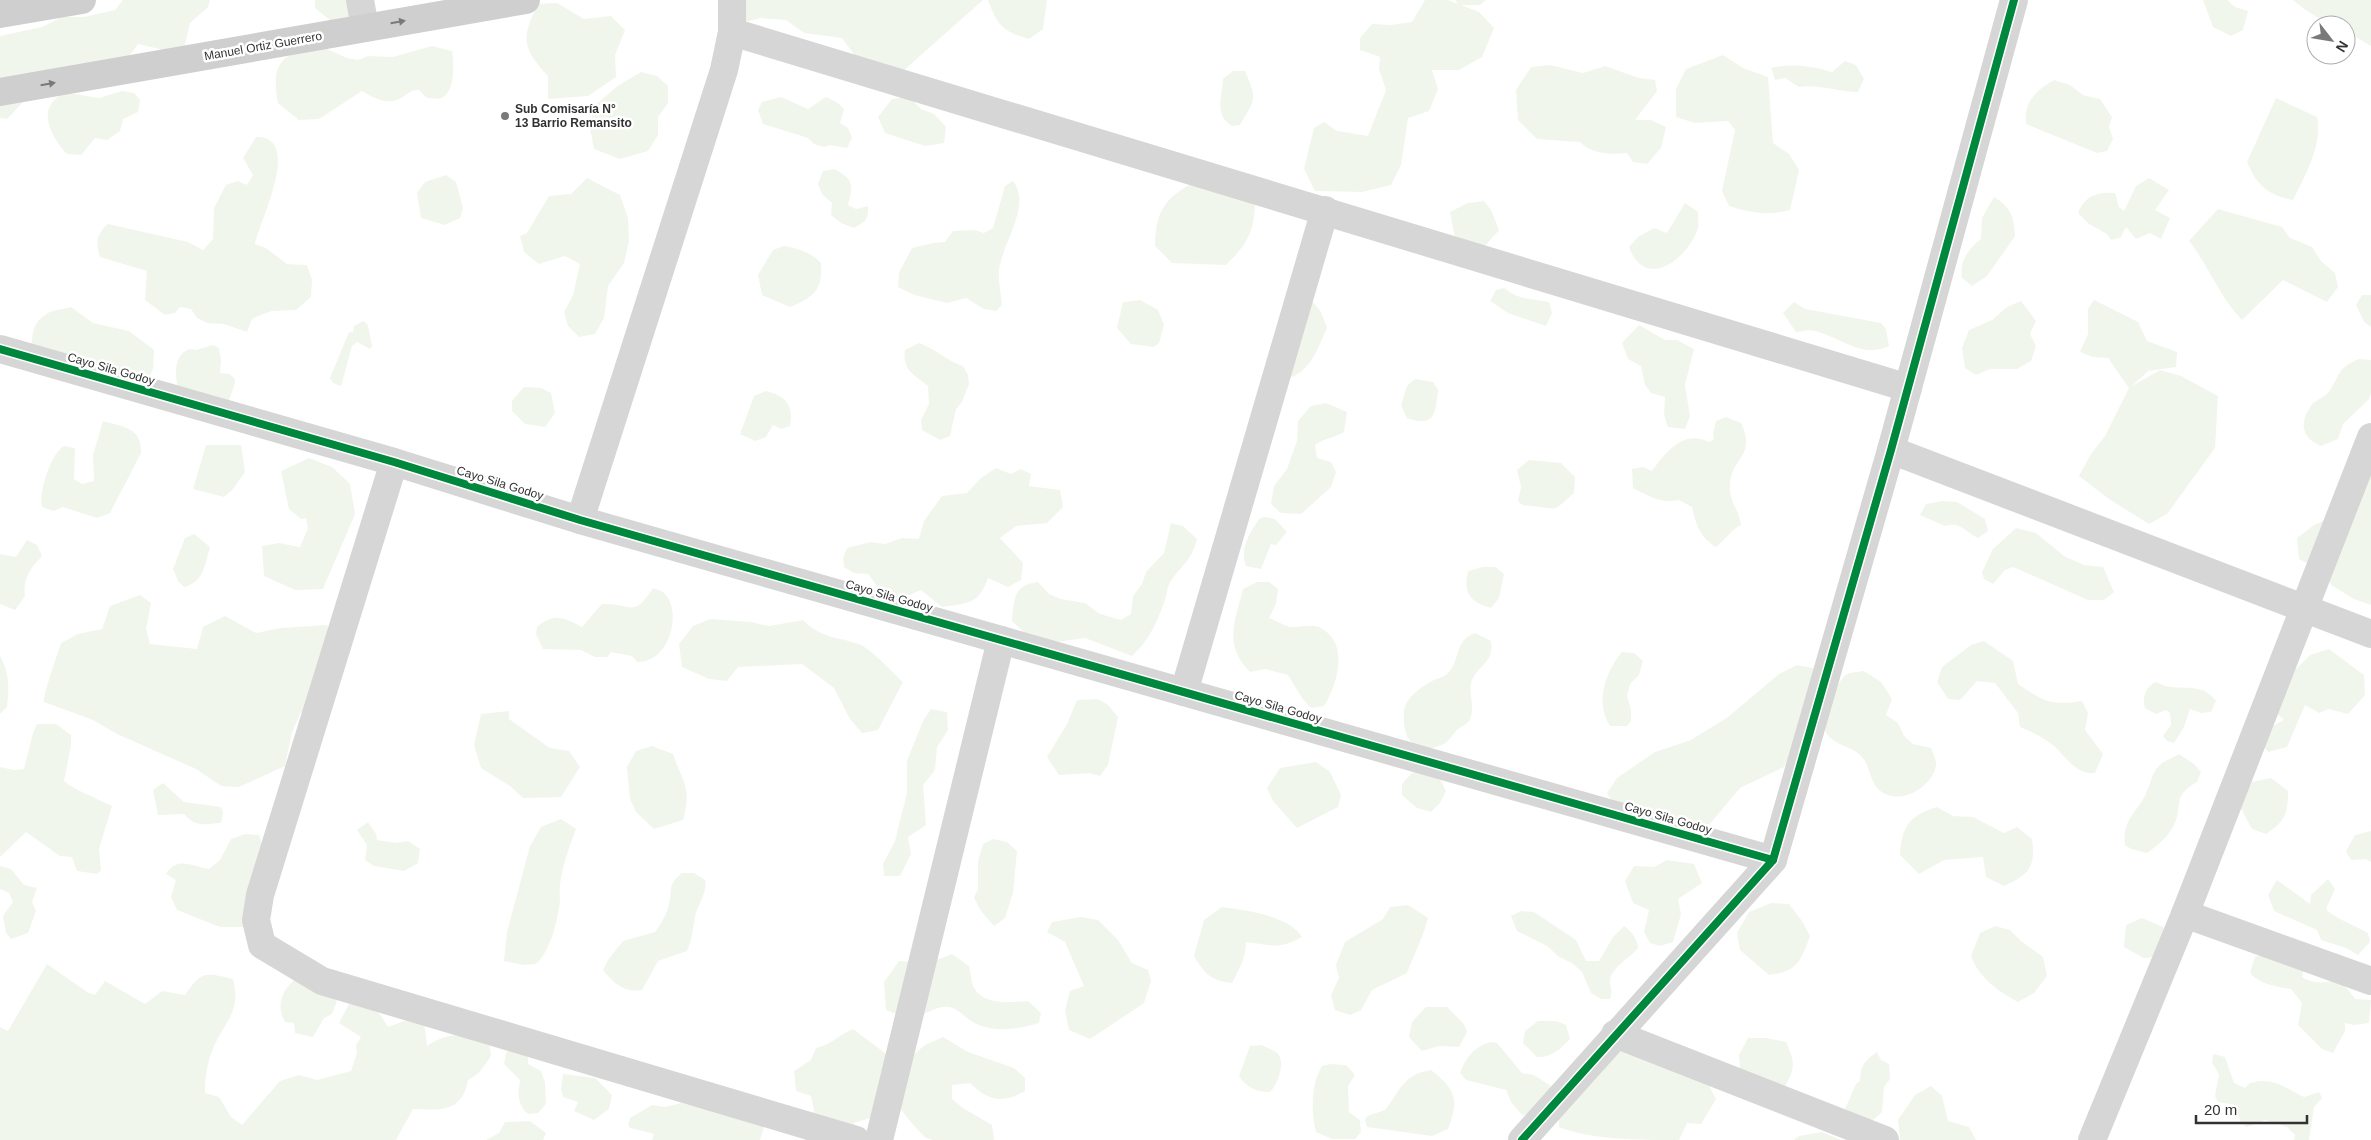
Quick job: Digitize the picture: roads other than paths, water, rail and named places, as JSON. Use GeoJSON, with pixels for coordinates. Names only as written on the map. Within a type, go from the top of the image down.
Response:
{"type":"FeatureCollection","features":[{"type":"Feature","properties":{"kind":"street"},"geometry":{"type":"LineString","coordinates":[[0,14],[82,0]]}},
{"type":"Feature","properties":{"kind":"street"},"geometry":{"type":"LineString","coordinates":[[360,0],[365,28]]}},
{"type":"Feature","properties":{"kind":"street","name":"Manuel Ortiz Guerrero"},"geometry":{"type":"LineString","coordinates":[[0,92],[526,0]]}},
{"type":"Feature","properties":{"kind":"street"},"geometry":{"type":"LineString","coordinates":[[580,520],[724,70],[732,32],[732,0]]}},
{"type":"Feature","properties":{"kind":"street"},"geometry":{"type":"LineString","coordinates":[[1522,1140],[1615,1034],[1773,860],[1891,450],[2014,0]]}},
{"type":"Feature","properties":{"kind":"street"},"geometry":{"type":"LineString","coordinates":[[732,32],[1908,388]]}},
{"type":"Feature","properties":{"kind":"street"},"geometry":{"type":"LineString","coordinates":[[1184,692],[1325,210]]}},
{"type":"Feature","properties":{"kind":"street","name":"Cayo Sila Godoy"},"geometry":{"type":"LineString","coordinates":[[0,349],[394,462],[580,520],[1773,860]]}},
{"type":"Feature","properties":{"kind":"street"},"geometry":{"type":"LineString","coordinates":[[2092,1140],[2185,914],[2371,437]]}},
{"type":"Feature","properties":{"kind":"street"},"geometry":{"type":"LineString","coordinates":[[1891,450],[2371,634]]}},
{"type":"Feature","properties":{"kind":"street"},"geometry":{"type":"LineString","coordinates":[[394,462],[260,895],[256,920],[262,944],[322,980],[856,1140]]}},
{"type":"Feature","properties":{"kind":"street"},"geometry":{"type":"LineString","coordinates":[[879,1140],[1001,640]]}},
{"type":"Feature","properties":{"kind":"street"},"geometry":{"type":"LineString","coordinates":[[2185,914],[2371,981]]}},
{"type":"Feature","properties":{"kind":"street"},"geometry":{"type":"LineString","coordinates":[[1615,1034],[1885,1140]]}},
{"type":"Feature","properties":{"kind":"place","name":"Sub Comisaría N° 13 Barrio Remansito"},"geometry":{"type":"Point","coordinates":[505,116]}}]}
